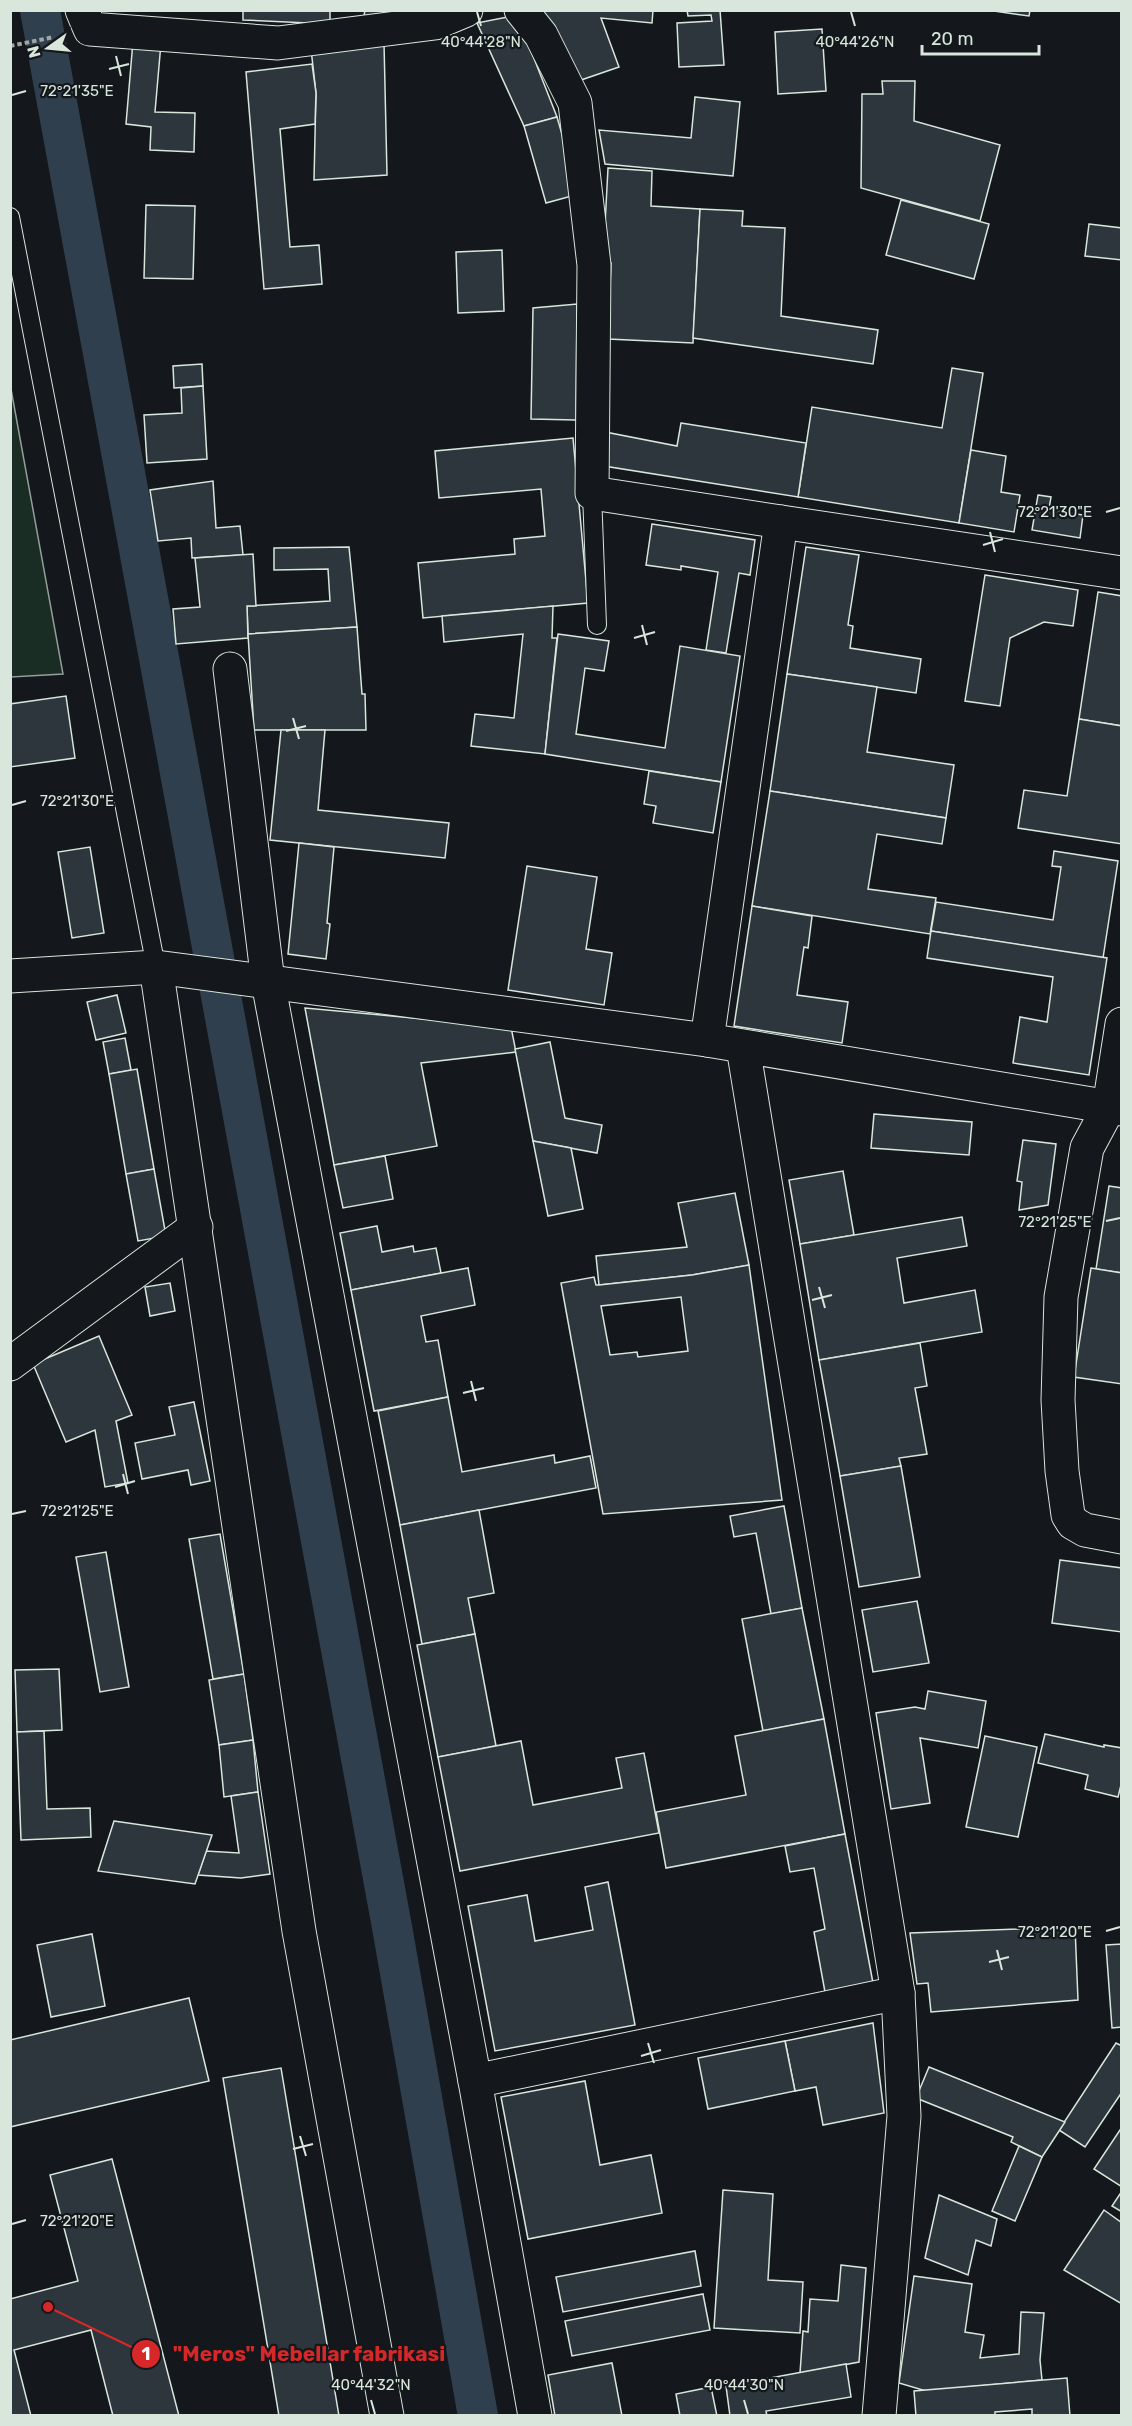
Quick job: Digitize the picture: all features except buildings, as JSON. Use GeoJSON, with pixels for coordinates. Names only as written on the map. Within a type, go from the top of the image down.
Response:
{"type":"FeatureCollection","features":[{"type":"Feature","properties":{"kind":"street"},"geometry":{"type":"LineString","coordinates":[[82,10],[90,29],[278,43],[435,23],[466,10]]}},
{"type":"Feature","properties":{"kind":"street"},"geometry":{"type":"LineString","coordinates":[[521,10],[541,35],[575,103],[594,265],[592,493],[1122,573]]}},
{"type":"Feature","properties":{"kind":"street"},"geometry":{"type":"LineString","coordinates":[[707,1040],[781,522]]}},
{"type":"Feature","properties":{"kind":"street"},"geometry":{"type":"LineString","coordinates":[[230,669],[268,982],[475,2081],[535,2415]]}},
{"type":"Feature","properties":{"kind":"street"},"geometry":{"type":"LineString","coordinates":[[156,968],[299,1931],[387,2415]]}},
{"type":"Feature","properties":{"kind":"street"},"geometry":{"type":"LineString","coordinates":[[10,976],[156,968],[707,1040],[1115,1108]]}},
{"type":"Feature","properties":{"kind":"street"},"geometry":{"type":"LineString","coordinates":[[1122,1024],[1115,1108],[1087,1148],[1061,1298],[1058,1400],[1062,1470],[1068,1515],[1073,1523],[1085,1530],[1122,1537]]}},
{"type":"Feature","properties":{"kind":"street"},"geometry":{"type":"LineString","coordinates":[[743,1047],[898,1993],[904,2116],[879,2415]]}},
{"type":"Feature","properties":{"kind":"street"},"geometry":{"type":"LineString","coordinates":[[10,1364],[196,1227]]}},
{"type":"Feature","properties":{"kind":"street"},"geometry":{"type":"LineString","coordinates":[[475,2081],[898,1993]]}},
{"type":"Feature","properties":{"kind":"lane"},"geometry":{"type":"LineString","coordinates":[[10,217],[156,968]]}},
{"type":"Feature","properties":{"kind":"lane"},"geometry":{"type":"LineString","coordinates":[[592,493],[597,625]]}},
{"type":"Feature","properties":{"kind":"path"},"geometry":{"type":"LineString","coordinates":[[10,46],[57,36]]}},
{"type":"Feature","properties":{"kind":"green space"},"geometry":{"type":"Polygon","coordinates":[[[11,389],[63,674],[11,677],[11,389]]]}},
{"type":"Feature","properties":{"kind":"waterway"},"geometry":{"type":"LineString","coordinates":[[40,10],[392,1927],[478,2416]]}},
{"type":"Feature","properties":{"kind":"place","name":"\"Meros\" Mebellar fabrikasi"},"geometry":{"type":"Point","coordinates":[48,2307]}}]}
